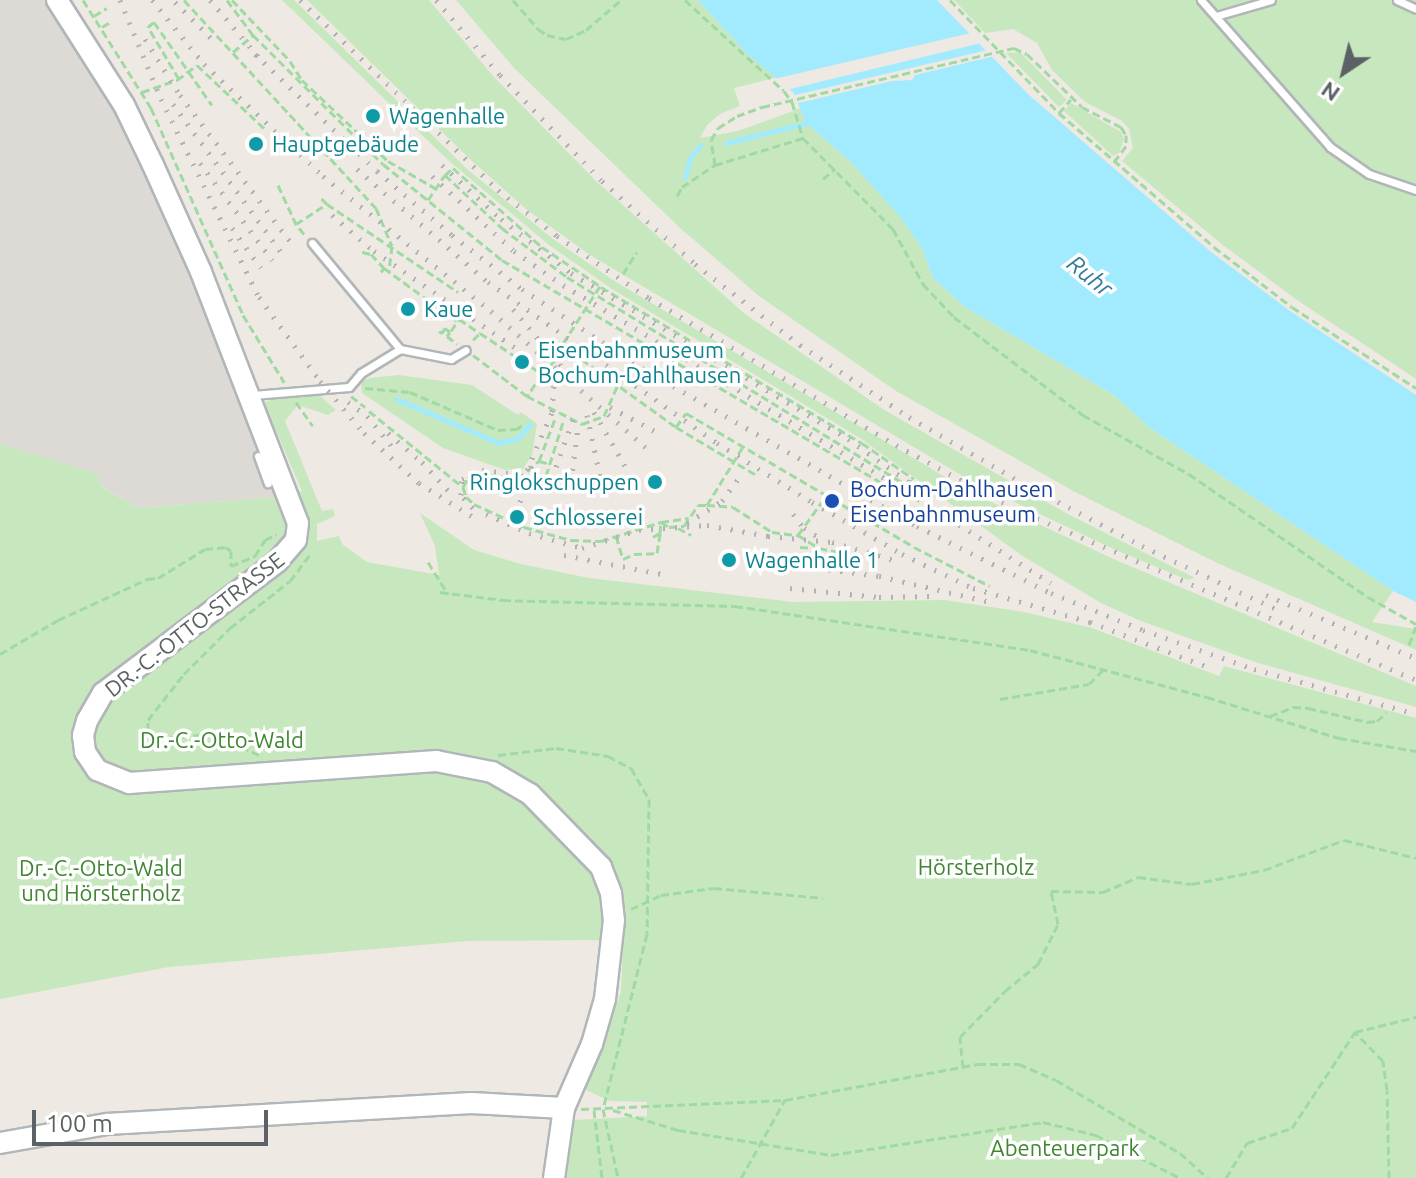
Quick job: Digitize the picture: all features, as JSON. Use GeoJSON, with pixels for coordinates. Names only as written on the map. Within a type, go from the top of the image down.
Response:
{"type":"FeatureCollection","features":[{"type":"Feature","properties":{"kind":"street","name":"DR.-C.-OTTO-STRASSE"},"geometry":{"type":"LineString","coordinates":[[57,0],[124,105],[153,165],[201,272],[249,397],[276,481],[298,532],[296,540],[277,562],[103,693],[92,709],[83,735],[85,752],[91,763],[106,776],[142,784],[436,761],[492,772],[530,794],[601,867],[611,893],[613,941],[600,1020],[564,1108],[554,1178]]}},
{"type":"Feature","properties":{"kind":"street"},"geometry":{"type":"LineString","coordinates":[[0,1143],[107,1124],[471,1103],[564,1108]]}},
{"type":"Feature","properties":{"kind":"lane"},"geometry":{"type":"LineString","coordinates":[[1201,0],[1330,147],[1369,174],[1416,190]]}},
{"type":"Feature","properties":{"kind":"lane"},"geometry":{"type":"LineString","coordinates":[[1216,16],[1271,0]]}},
{"type":"Feature","properties":{"kind":"lane"},"geometry":{"type":"LineString","coordinates":[[1397,0],[1416,9]]}},
{"type":"Feature","properties":{"kind":"lane"},"geometry":{"type":"LineString","coordinates":[[312,243],[400,349],[451,359],[466,350]]}},
{"type":"Feature","properties":{"kind":"lane"},"geometry":{"type":"LineString","coordinates":[[249,397],[287,390],[329,391],[349,387],[361,373],[400,349]]}},
{"type":"Feature","properties":{"kind":"lane"},"geometry":{"type":"LineString","coordinates":[[258,456],[276,481],[258,485]]}},
{"type":"Feature","properties":{"kind":"path"},"geometry":{"type":"LineString","coordinates":[[92,0],[85,2],[142,92],[243,315],[287,390],[313,426]]}},
{"type":"Feature","properties":{"kind":"path"},"geometry":{"type":"LineString","coordinates":[[184,0],[376,208],[392,246],[389,271]]}},
{"type":"Feature","properties":{"kind":"path"},"geometry":{"type":"LineString","coordinates":[[229,0],[253,35],[383,164],[502,260],[895,491],[903,483],[914,479],[862,443],[600,286],[542,247],[453,168],[428,200]]}},
{"type":"Feature","properties":{"kind":"path"},"geometry":{"type":"LineString","coordinates":[[229,0],[290,61],[302,80],[388,161],[435,188]]}},
{"type":"Feature","properties":{"kind":"path"},"geometry":{"type":"LineString","coordinates":[[513,0],[538,29],[547,35],[566,39],[586,30],[621,0]]}},
{"type":"Feature","properties":{"kind":"path"},"geometry":{"type":"LineString","coordinates":[[685,0],[737,52],[775,82],[792,102],[803,138],[893,229],[923,284],[954,317],[1083,415],[1189,474],[1368,597],[1416,625],[1409,645]]}},
{"type":"Feature","properties":{"kind":"path"},"geometry":{"type":"LineString","coordinates":[[950,0],[1059,113],[1114,162],[1292,307],[1416,388]]}},
{"type":"Feature","properties":{"kind":"path"},"geometry":{"type":"LineString","coordinates":[[94,16],[107,8]]}},
{"type":"Feature","properties":{"kind":"path"},"geometry":{"type":"LineString","coordinates":[[102,27],[112,21]]}},
{"type":"Feature","properties":{"kind":"path"},"geometry":{"type":"LineString","coordinates":[[179,79],[148,27],[154,22],[212,105]]}},
{"type":"Feature","properties":{"kind":"path"},"geometry":{"type":"LineString","coordinates":[[233,52],[253,35]]}},
{"type":"Feature","properties":{"kind":"path"},"geometry":{"type":"LineString","coordinates":[[715,165],[711,140],[718,128],[737,116],[762,107],[1014,48],[1027,54],[1071,99],[1124,131],[1126,146],[1114,162]]}},
{"type":"Feature","properties":{"kind":"path"},"geometry":{"type":"LineString","coordinates":[[142,92],[179,79],[197,65],[266,130]]}},
{"type":"Feature","properties":{"kind":"path"},"geometry":{"type":"LineString","coordinates":[[1059,113],[1071,99]]}},
{"type":"Feature","properties":{"kind":"path"},"geometry":{"type":"LineString","coordinates":[[677,196],[682,187],[715,165],[803,138]]}},
{"type":"Feature","properties":{"kind":"path"},"geometry":{"type":"LineString","coordinates":[[823,179],[835,169]]}},
{"type":"Feature","properties":{"kind":"path"},"geometry":{"type":"LineString","coordinates":[[437,171],[524,246],[595,295],[903,483]]}},
{"type":"Feature","properties":{"kind":"path"},"geometry":{"type":"LineString","coordinates":[[278,185],[296,224],[312,243]]}},
{"type":"Feature","properties":{"kind":"path"},"geometry":{"type":"LineString","coordinates":[[320,197],[458,292]]}},
{"type":"Feature","properties":{"kind":"path"},"geometry":{"type":"LineString","coordinates":[[296,224],[327,204]]}},
{"type":"Feature","properties":{"kind":"path"},"geometry":{"type":"LineString","coordinates":[[362,252],[371,254],[383,270],[389,271],[457,321],[542,374]]}},
{"type":"Feature","properties":{"kind":"path"},"geometry":{"type":"LineString","coordinates":[[623,274],[637,252]]}},
{"type":"Feature","properties":{"kind":"path"},"geometry":{"type":"LineString","coordinates":[[600,286],[562,345],[676,427],[758,476]]}},
{"type":"Feature","properties":{"kind":"path"},"geometry":{"type":"LineString","coordinates":[[457,321],[447,336],[527,396],[564,418],[586,424],[601,418],[610,407],[618,385]]}},
{"type":"Feature","properties":{"kind":"path"},"geometry":{"type":"LineString","coordinates":[[439,331],[445,328],[450,332]]}},
{"type":"Feature","properties":{"kind":"path"},"geometry":{"type":"LineString","coordinates":[[466,350],[480,333]]}},
{"type":"Feature","properties":{"kind":"path"},"geometry":{"type":"LineString","coordinates":[[527,396],[566,348]]}},
{"type":"Feature","properties":{"kind":"path"},"geometry":{"type":"LineString","coordinates":[[356,387],[410,392],[498,430],[517,429],[522,425]]}},
{"type":"Feature","properties":{"kind":"path"},"geometry":{"type":"LineString","coordinates":[[369,411],[463,487],[466,497],[474,504],[524,527],[571,540],[601,541],[661,522],[689,518]]}},
{"type":"Feature","properties":{"kind":"path"},"geometry":{"type":"LineString","coordinates":[[676,427],[686,413],[914,547],[990,586]]}},
{"type":"Feature","properties":{"kind":"path"},"geometry":{"type":"LineString","coordinates":[[463,487],[468,478],[478,473],[518,479],[539,461],[557,414]]}},
{"type":"Feature","properties":{"kind":"path"},"geometry":{"type":"LineString","coordinates":[[546,476],[564,418]]}},
{"type":"Feature","properties":{"kind":"path"},"geometry":{"type":"LineString","coordinates":[[707,505],[743,447]]}},
{"type":"Feature","properties":{"kind":"path"},"geometry":{"type":"LineString","coordinates":[[539,461],[550,464]]}},
{"type":"Feature","properties":{"kind":"path"},"geometry":{"type":"LineString","coordinates":[[798,535],[826,496]]}},
{"type":"Feature","properties":{"kind":"path"},"geometry":{"type":"LineString","coordinates":[[678,528],[689,518],[696,504],[733,507],[772,532],[798,535],[819,548]]}},
{"type":"Feature","properties":{"kind":"path"},"geometry":{"type":"LineString","coordinates":[[616,536],[623,559],[634,554],[657,553],[661,522]]}},
{"type":"Feature","properties":{"kind":"path"},"geometry":{"type":"LineString","coordinates":[[661,522],[691,535]]}},
{"type":"Feature","properties":{"kind":"path"},"geometry":{"type":"LineString","coordinates":[[0,654],[58,620],[147,579],[158,578],[205,549],[226,547],[231,551],[231,566],[255,556],[270,535],[298,532]]}},
{"type":"Feature","properties":{"kind":"path"},"geometry":{"type":"LineString","coordinates":[[653,537],[660,533]]}},
{"type":"Feature","properties":{"kind":"path"},"geometry":{"type":"LineString","coordinates":[[800,547],[842,553]]}},
{"type":"Feature","properties":{"kind":"path"},"geometry":{"type":"LineString","coordinates":[[658,548],[665,550]]}},
{"type":"Feature","properties":{"kind":"path"},"geometry":{"type":"LineString","coordinates":[[428,562],[448,594]]}},
{"type":"Feature","properties":{"kind":"path"},"geometry":{"type":"LineString","coordinates":[[267,756],[213,734],[158,738],[147,725],[167,692],[200,657],[290,581],[303,566]]}},
{"type":"Feature","properties":{"kind":"path"},"geometry":{"type":"LineString","coordinates":[[440,592],[503,600],[735,606],[1041,652],[1368,745],[1416,751]]}},
{"type":"Feature","properties":{"kind":"path"},"geometry":{"type":"LineString","coordinates":[[1000,699],[1089,684],[1105,668]]}},
{"type":"Feature","properties":{"kind":"path"},"geometry":{"type":"LineString","coordinates":[[1270,716],[1293,707],[1367,722],[1377,721],[1387,712]]}},
{"type":"Feature","properties":{"kind":"path"},"geometry":{"type":"LineString","coordinates":[[488,755],[570,749],[608,756],[631,768],[643,787],[651,812],[647,934],[603,1109],[618,1178]]}},
{"type":"Feature","properties":{"kind":"path"},"geometry":{"type":"LineString","coordinates":[[963,1067],[960,1037],[1005,991],[1038,964],[1058,924],[1051,891],[1103,892],[1138,877],[1192,884],[1264,870],[1344,840],[1416,858]]}},
{"type":"Feature","properties":{"kind":"path"},"geometry":{"type":"LineString","coordinates":[[648,898],[714,888],[823,898]]}},
{"type":"Feature","properties":{"kind":"path"},"geometry":{"type":"LineString","coordinates":[[1226,1178],[1247,1143],[1292,1128],[1355,1032],[1416,1017]]}},
{"type":"Feature","properties":{"kind":"path"},"geometry":{"type":"LineString","coordinates":[[1355,1032],[1383,1061],[1387,1090],[1389,1178]]}},
{"type":"Feature","properties":{"kind":"path"},"geometry":{"type":"LineString","coordinates":[[564,1108],[594,1110],[785,1100],[1006,1062],[1042,1072],[1180,1153],[1208,1178]]}},
{"type":"Feature","properties":{"kind":"path"},"geometry":{"type":"LineString","coordinates":[[741,1178],[785,1100]]}},
{"type":"Feature","properties":{"kind":"path"},"geometry":{"type":"LineString","coordinates":[[609,1109],[678,1130],[831,1155],[1043,1122],[1096,1135],[1180,1178]]}},
{"type":"Feature","properties":{"kind":"path"},"geometry":{"type":"LineString","coordinates":[[594,1110],[602,1178]]}},
{"type":"Feature","properties":{"kind":"shaded area"},"geometry":{"type":"Polygon","coordinates":[[[0,0],[47,0],[86,55],[149,169],[266,453],[276,497],[138,508],[68,466],[0,444],[0,0]]]}},
{"type":"Feature","properties":{"kind":"green space"},"geometry":{"type":"Polygon","coordinates":[[[282,0],[294,0],[467,169],[553,239],[616,282],[974,494],[1118,561],[1416,686],[1416,707],[1255,662],[1141,621],[1101,603],[1021,555],[860,438],[612,289],[549,245],[448,160],[282,0]]]}},
{"type":"Feature","properties":{"kind":"green space"},"geometry":{"type":"Polygon","coordinates":[[[307,0],[429,0],[494,77],[596,181],[745,314],[886,411],[1066,513],[1195,578],[1188,580],[1118,551],[976,484],[590,255],[526,209],[473,162],[307,0]]]}},
{"type":"Feature","properties":{"kind":"green space"},"geometry":{"type":"Polygon","coordinates":[[[456,0],[698,0],[747,54],[778,77],[734,88],[740,106],[720,114],[707,125],[700,138],[738,131],[801,108],[806,123],[853,164],[902,218],[922,248],[933,278],[965,307],[1114,395],[1150,428],[1393,591],[1372,622],[1416,629],[1416,650],[1217,563],[1075,492],[896,391],[759,296],[679,227],[514,68],[456,0]]]}},
{"type":"Feature","properties":{"kind":"green space"},"geometry":{"type":"Polygon","coordinates":[[[954,0],[1416,0],[1416,379],[1297,300],[1219,242],[1122,161],[1133,148],[1129,129],[1122,121],[1085,102],[1052,70],[1037,43],[1013,29],[985,33],[954,0]]]}},
{"type":"Feature","properties":{"kind":"green space"},"geometry":{"type":"Polygon","coordinates":[[[1020,52],[1067,100],[1059,107],[1006,53],[1020,52]]]}},
{"type":"Feature","properties":{"kind":"green space"},"geometry":{"type":"Polygon","coordinates":[[[1071,103],[1121,132],[1124,139],[1119,153],[1113,156],[1064,111],[1071,103]]]}},
{"type":"Feature","properties":{"kind":"green space"},"geometry":{"type":"Polygon","coordinates":[[[399,375],[472,385],[537,424],[532,455],[523,469],[505,470],[443,448],[362,393],[361,382],[369,378],[399,375]]]}},
{"type":"Feature","properties":{"kind":"green space"},"geometry":{"type":"Polygon","coordinates":[[[284,394],[320,396],[336,410],[328,415],[298,405],[285,421],[322,511],[333,509],[335,516],[317,524],[317,541],[339,536],[342,544],[367,562],[439,575],[435,546],[420,513],[474,550],[521,564],[589,578],[793,602],[944,600],[1024,612],[1092,628],[1219,676],[1224,666],[1416,718],[1416,1178],[566,1178],[567,1150],[575,1120],[647,1116],[647,1102],[610,1101],[586,1090],[621,992],[623,942],[617,877],[588,861],[602,887],[606,940],[467,941],[169,967],[0,999],[0,444],[96,473],[102,487],[138,508],[276,497],[302,491],[264,403],[284,394]]]}},
{"type":"Feature","properties":{"kind":"water","name":"Ruhr"},"geometry":{"type":"Polygon","coordinates":[[[698,0],[937,0],[1029,95],[1211,252],[1290,311],[1416,395],[1416,602],[1393,591],[1150,428],[1114,395],[965,307],[933,278],[922,248],[901,218],[853,164],[806,123],[793,92],[747,54],[698,0]]]}},
{"type":"Feature","properties":{"kind":"pier"},"geometry":{"type":"Polygon","coordinates":[[[975,32],[985,42],[786,90],[774,79],[975,32]]]}},
{"type":"Feature","properties":{"kind":"pier"},"geometry":{"type":"Polygon","coordinates":[[[992,49],[999,55],[915,75],[912,80],[892,81],[794,104],[791,96],[992,49]]]}},
{"type":"Feature","properties":{"kind":"waterway"},"geometry":{"type":"LineString","coordinates":[[726,143],[810,122]]}},
{"type":"Feature","properties":{"kind":"waterway"},"geometry":{"type":"LineString","coordinates":[[685,177],[690,158],[700,146]]}},
{"type":"Feature","properties":{"kind":"waterway"},"geometry":{"type":"LineString","coordinates":[[396,399],[499,443],[518,438],[530,424]]}},
{"type":"Feature","properties":{"kind":"railway"},"geometry":{"type":"LineString","coordinates":[[120,0],[161,99],[259,297],[320,381],[364,433],[419,483],[478,520]]}},
{"type":"Feature","properties":{"kind":"railway"},"geometry":{"type":"LineString","coordinates":[[152,0],[204,64],[323,176],[491,311],[651,452]]}},
{"type":"Feature","properties":{"kind":"railway"},"geometry":{"type":"LineString","coordinates":[[210,0],[262,61]]}},
{"type":"Feature","properties":{"kind":"railway"},"geometry":{"type":"LineString","coordinates":[[300,0],[498,190],[557,236],[649,298],[896,445],[1015,509],[1416,680]]}},
{"type":"Feature","properties":{"kind":"railway"},"geometry":{"type":"LineString","coordinates":[[436,0],[500,75],[602,181],[695,264],[800,345],[909,417],[1026,485],[1142,546],[1276,609]]}},
{"type":"Feature","properties":{"kind":"railway"},"geometry":{"type":"LineString","coordinates":[[175,2],[217,44]]}},
{"type":"Feature","properties":{"kind":"railway"},"geometry":{"type":"LineString","coordinates":[[145,39],[180,95],[292,244]]}},
{"type":"Feature","properties":{"kind":"railway"},"geometry":{"type":"LineString","coordinates":[[255,54],[377,171],[522,289],[642,368],[917,526],[1051,593],[1143,630],[1254,669],[1416,714]]}},
{"type":"Feature","properties":{"kind":"railway"},"geometry":{"type":"LineString","coordinates":[[173,104],[281,252]]}},
{"type":"Feature","properties":{"kind":"railway"},"geometry":{"type":"LineString","coordinates":[[200,163],[272,260]]}},
{"type":"Feature","properties":{"kind":"railway"},"geometry":{"type":"LineString","coordinates":[[442,165],[501,219],[571,273],[848,439],[913,485]]}},
{"type":"Feature","properties":{"kind":"railway"},"geometry":{"type":"LineString","coordinates":[[357,169],[488,282],[717,443],[812,502],[902,554],[973,588],[1090,622],[1211,668]]}},
{"type":"Feature","properties":{"kind":"railway"},"geometry":{"type":"LineString","coordinates":[[432,176],[514,251],[563,285],[898,486],[1051,583]]}},
{"type":"Feature","properties":{"kind":"railway"},"geometry":{"type":"LineString","coordinates":[[332,215],[374,251],[526,355]]}},
{"type":"Feature","properties":{"kind":"railway"},"geometry":{"type":"LineString","coordinates":[[232,228],[261,268]]}},
{"type":"Feature","properties":{"kind":"railway"},"geometry":{"type":"LineString","coordinates":[[513,309],[562,367]]}},
{"type":"Feature","properties":{"kind":"railway"},"geometry":{"type":"LineString","coordinates":[[473,508],[461,495],[462,479],[482,470],[517,474],[527,470],[552,412],[554,383]]}},
{"type":"Feature","properties":{"kind":"railway"},"geometry":{"type":"LineString","coordinates":[[348,402],[367,416],[394,449]]}},
{"type":"Feature","properties":{"kind":"railway"},"geometry":{"type":"LineString","coordinates":[[610,407],[662,435]]}},
{"type":"Feature","properties":{"kind":"railway"},"geometry":{"type":"LineString","coordinates":[[594,412],[628,471]]}},
{"type":"Feature","properties":{"kind":"railway"},"geometry":{"type":"LineString","coordinates":[[552,478],[575,414]]}},
{"type":"Feature","properties":{"kind":"railway"},"geometry":{"type":"LineString","coordinates":[[587,415],[601,481]]}},
{"type":"Feature","properties":{"kind":"railway"},"geometry":{"type":"LineString","coordinates":[[571,482],[578,427]]}},
{"type":"Feature","properties":{"kind":"railway"},"geometry":{"type":"LineString","coordinates":[[388,433],[422,462],[454,497]]}},
{"type":"Feature","properties":{"kind":"railway"},"geometry":{"type":"LineString","coordinates":[[520,502],[532,463]]}},
{"type":"Feature","properties":{"kind":"railway"},"geometry":{"type":"LineString","coordinates":[[687,523],[722,501],[742,473]]}},
{"type":"Feature","properties":{"kind":"railway"},"geometry":{"type":"LineString","coordinates":[[486,514],[529,533],[582,548],[639,530],[707,525],[768,536],[832,542],[894,560]]}},
{"type":"Feature","properties":{"kind":"railway"},"geometry":{"type":"LineString","coordinates":[[793,514],[804,528],[820,538]]}},
{"type":"Feature","properties":{"kind":"railway"},"geometry":{"type":"LineString","coordinates":[[564,555],[662,574]]}},
{"type":"Feature","properties":{"kind":"railway"},"geometry":{"type":"LineString","coordinates":[[793,565],[879,576],[991,602]]}},
{"type":"Feature","properties":{"kind":"railway"},"geometry":{"type":"LineString","coordinates":[[790,588],[879,597],[934,596]]}},
{"type":"Feature","properties":{"kind":"railway"},"geometry":{"type":"LineString","coordinates":[[1266,595],[1416,658]]}},
{"type":"Feature","properties":{"kind":"place","name":"Wagenhalle"},"geometry":{"type":"Point","coordinates":[373,116]}},
{"type":"Feature","properties":{"kind":"place","name":"Hauptgebäude"},"geometry":{"type":"Point","coordinates":[256,144]}},
{"type":"Feature","properties":{"kind":"place","name":"Kaue"},"geometry":{"type":"Point","coordinates":[408,309]}},
{"type":"Feature","properties":{"kind":"place","name":"Eisenbahnmuseum Bochum-Dahlhausen"},"geometry":{"type":"Point","coordinates":[522,362]}},
{"type":"Feature","properties":{"kind":"place","name":"Ringlokschuppen"},"geometry":{"type":"Point","coordinates":[655,482]}},
{"type":"Feature","properties":{"kind":"place","name":"Bochum-Dahlhausen Eisenbahnmuseum"},"geometry":{"type":"Point","coordinates":[832,501]}},
{"type":"Feature","properties":{"kind":"place","name":"Schlosserei"},"geometry":{"type":"Point","coordinates":[517,517]}},
{"type":"Feature","properties":{"kind":"place","name":"Wagenhalle 1"},"geometry":{"type":"Point","coordinates":[729,560]}},
{"type":"Feature","properties":{"kind":"park label","name":"Dr.-C.-Otto-Wald"},"geometry":{"type":"Point","coordinates":[222,740]}},
{"type":"Feature","properties":{"kind":"park label","name":"Hörsterholz"},"geometry":{"type":"Point","coordinates":[976,867]}},
{"type":"Feature","properties":{"kind":"park label","name":"Dr.-C.-Otto-Wald und Hörsterholz"},"geometry":{"type":"Point","coordinates":[101,880]}},
{"type":"Feature","properties":{"kind":"park label","name":"Abenteuerpark"},"geometry":{"type":"Point","coordinates":[1065,1148]}}]}
